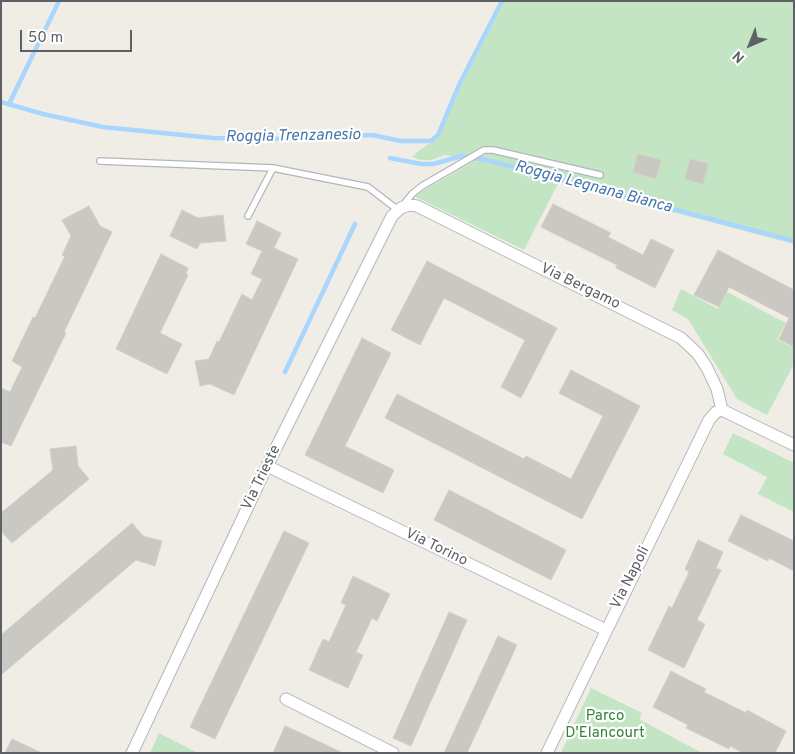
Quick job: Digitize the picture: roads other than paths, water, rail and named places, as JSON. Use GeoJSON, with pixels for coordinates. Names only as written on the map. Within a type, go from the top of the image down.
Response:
{"type":"FeatureCollection","features":[{"type":"Feature","properties":{"kind":"street","name":"Via Bergamo"},"geometry":{"type":"LineString","coordinates":[[400,209],[408,205],[417,206],[681,338],[698,354],[707,368],[717,389],[722,410]]}},
{"type":"Feature","properties":{"kind":"street","name":"Via Trieste"},"geometry":{"type":"LineString","coordinates":[[132,753],[267,466],[392,216],[400,209]]}},
{"type":"Feature","properties":{"kind":"street"},"geometry":{"type":"LineString","coordinates":[[722,410],[794,445]]}},
{"type":"Feature","properties":{"kind":"street","name":"Via Napoli"},"geometry":{"type":"LineString","coordinates":[[546,753],[709,420],[714,414],[722,410]]}},
{"type":"Feature","properties":{"kind":"street","name":"Via Torino"},"geometry":{"type":"LineString","coordinates":[[267,466],[606,630]]}},
{"type":"Feature","properties":{"kind":"street"},"geometry":{"type":"LineString","coordinates":[[286,699],[393,753]]}},
{"type":"Feature","properties":{"kind":"lane"},"geometry":{"type":"LineString","coordinates":[[100,161],[273,168],[368,187],[400,209],[412,194],[422,186],[484,150],[493,150],[600,175]]}},
{"type":"Feature","properties":{"kind":"lane"},"geometry":{"type":"LineString","coordinates":[[248,216],[273,168]]}},
{"type":"Feature","properties":{"kind":"waterway"},"geometry":{"type":"LineString","coordinates":[[9,104],[59,1]]}},
{"type":"Feature","properties":{"kind":"waterway","name":"Roggia Trenzanesio"},"geometry":{"type":"LineString","coordinates":[[1,102],[43,114],[103,127],[213,138],[305,139],[372,135],[401,141],[431,141],[438,135],[459,85],[502,1]]}},
{"type":"Feature","properties":{"kind":"waterway","name":"Roggia Legnana Bianca"},"geometry":{"type":"LineString","coordinates":[[390,158],[421,164],[433,164],[462,156],[486,160],[794,241]]}},
{"type":"Feature","properties":{"kind":"waterway","name":"Roggia Legnana Bianca"},"geometry":{"type":"LineString","coordinates":[[285,372],[355,224]]}},
{"type":"Feature","properties":{"kind":"park label","name":"Parco D'Elancourt"},"geometry":{"type":"Point","coordinates":[605,726]}}]}
